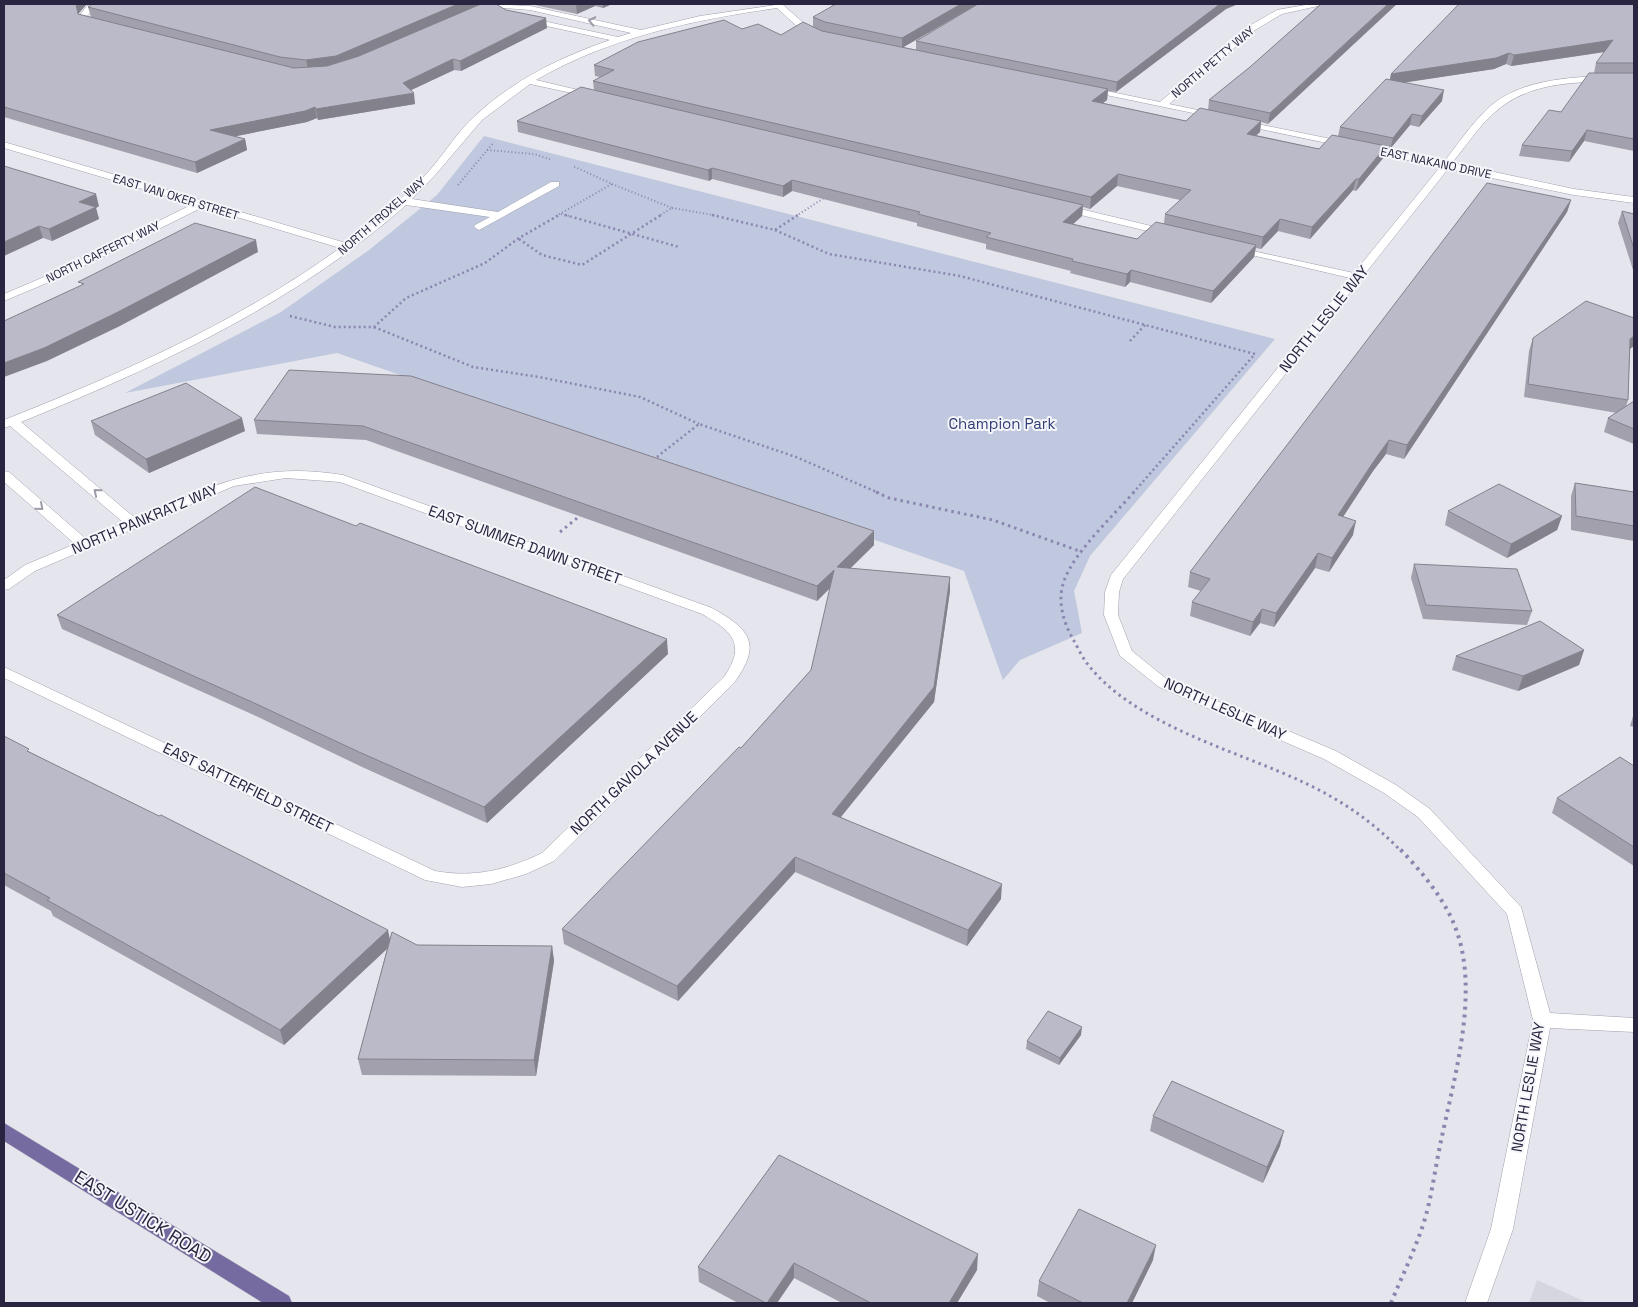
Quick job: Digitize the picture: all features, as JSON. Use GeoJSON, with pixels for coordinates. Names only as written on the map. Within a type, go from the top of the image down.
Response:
{"type":"FeatureCollection","features":[{"type":"Feature","properties":{"kind":"main road","name":"EAST USTICK ROAD"},"geometry":{"type":"LineString","coordinates":[[4,1131],[281,1303]]}},
{"type":"Feature","properties":{"kind":"street"},"geometry":{"type":"LineString","coordinates":[[101,4],[90,8],[83,16],[84,20],[106,27]]}},
{"type":"Feature","properties":{"kind":"street"},"geometry":{"type":"LineString","coordinates":[[778,4],[804,28],[831,38]]}},
{"type":"Feature","properties":{"kind":"street","name":"NORTH TROXEL WAY"},"geometry":{"type":"LineString","coordinates":[[8,422],[109,381],[198,338],[304,277],[348,247],[403,201],[432,173],[484,112],[527,81],[570,58],[640,32],[704,16],[778,4]]}},
{"type":"Feature","properties":{"kind":"street","name":"NORTH PETTY WAY"},"geometry":{"type":"LineString","coordinates":[[1162,105],[1252,28],[1280,12],[1323,4]]}},
{"type":"Feature","properties":{"kind":"street"},"geometry":{"type":"LineString","coordinates":[[487,6],[530,8],[640,32]]}},
{"type":"Feature","properties":{"kind":"street"},"geometry":{"type":"LineString","coordinates":[[487,6],[510,16]]}},
{"type":"Feature","properties":{"kind":"street"},"geometry":{"type":"LineString","coordinates":[[520,18],[618,39]]}},
{"type":"Feature","properties":{"kind":"street","name":"NORTH LESLIE WAY"},"geometry":{"type":"LineString","coordinates":[[1476,1303],[1502,1229],[1542,1020],[1515,912],[1424,813],[1390,789],[1338,759],[1164,684],[1125,652],[1111,615],[1112,592],[1116,578],[1495,106],[1520,92],[1554,82],[1634,79]]}},
{"type":"Feature","properties":{"kind":"street"},"geometry":{"type":"LineString","coordinates":[[527,81],[603,99]]}},
{"type":"Feature","properties":{"kind":"street","name":"EAST NAKANO DRIVE"},"geometry":{"type":"LineString","coordinates":[[1078,89],[1574,192],[1634,200]]}},
{"type":"Feature","properties":{"kind":"street","name":"EAST VAN OKER STREET"},"geometry":{"type":"LineString","coordinates":[[4,145],[348,247]]}},
{"type":"Feature","properties":{"kind":"street"},"geometry":{"type":"LineString","coordinates":[[479,227],[555,184]]}},
{"type":"Feature","properties":{"kind":"street"},"geometry":{"type":"LineString","coordinates":[[403,201],[499,215]]}},
{"type":"Feature","properties":{"kind":"street","name":"NORTH CAFFERTY WAY"},"geometry":{"type":"LineString","coordinates":[[4,298],[62,273],[202,204]]}},
{"type":"Feature","properties":{"kind":"street"},"geometry":{"type":"LineString","coordinates":[[1058,206],[1174,234]]}},
{"type":"Feature","properties":{"kind":"street"},"geometry":{"type":"LineString","coordinates":[[1222,246],[1358,278]]}},
{"type":"Feature","properties":{"kind":"street"},"geometry":{"type":"LineString","coordinates":[[8,422],[134,524]]}},
{"type":"Feature","properties":{"kind":"street","name":"NORTH PANKRATZ WAY"},"geometry":{"type":"LineString","coordinates":[[4,586],[30,568],[230,483],[264,475],[294,472]]}},
{"type":"Feature","properties":{"kind":"street","name":"EAST SUMMER DAWN STREET"},"geometry":{"type":"LineString","coordinates":[[294,472],[343,479],[706,611],[731,624],[743,642]]}},
{"type":"Feature","properties":{"kind":"street"},"geometry":{"type":"LineString","coordinates":[[4,475],[84,545]]}},
{"type":"Feature","properties":{"kind":"street","name":"NORTH GAVIOLA AVENUE"},"geometry":{"type":"LineString","coordinates":[[497,878],[524,869],[548,857],[729,680],[743,658],[743,642]]}},
{"type":"Feature","properties":{"kind":"street","name":"EAST SATTERFIELD STREET"},"geometry":{"type":"LineString","coordinates":[[4,672],[431,876],[451,881],[477,881],[497,878]]}},
{"type":"Feature","properties":{"kind":"street"},"geometry":{"type":"LineString","coordinates":[[1542,1020],[1634,1025]]}},
{"type":"Feature","properties":{"kind":"path"},"geometry":{"type":"LineString","coordinates":[[612,184],[672,208],[729,218],[775,230],[829,254],[960,276],[1255,354],[1082,552],[1064,581],[1062,613],[1076,650],[1091,669],[1122,697],[1169,724],[1293,777],[1339,800],[1382,832],[1404,853],[1432,886],[1457,932],[1464,965],[1462,1036],[1424,1220],[1391,1303]]}},
{"type":"Feature","properties":{"kind":"path"},"geometry":{"type":"LineString","coordinates":[[775,230],[827,196]]}},
{"type":"Feature","properties":{"kind":"path"},"geometry":{"type":"LineString","coordinates":[[519,238],[542,255],[582,264],[672,208]]}},
{"type":"Feature","properties":{"kind":"path"},"geometry":{"type":"LineString","coordinates":[[560,214],[679,247]]}},
{"type":"Feature","properties":{"kind":"path"},"geometry":{"type":"LineString","coordinates":[[1130,341],[1145,325]]}},
{"type":"Feature","properties":{"kind":"path"},"geometry":{"type":"LineString","coordinates":[[374,327],[473,367],[640,396],[700,424],[796,457],[889,498],[993,520],[1082,552]]}},
{"type":"Feature","properties":{"kind":"path"},"geometry":{"type":"LineString","coordinates":[[645,466],[700,424]]}},
{"type":"Feature","properties":{"kind":"path"},"geometry":{"type":"LineString","coordinates":[[537,550],[583,514]]}},
{"type":"Feature","properties":{"kind":"shaded area"},"geometry":{"type":"Polygon","coordinates":[[[1537,1280],[1588,1303],[1529,1303],[1537,1280]]]}},
{"type":"Feature","properties":{"kind":"green space","name":"Champion Park"},"geometry":{"type":"Polygon","coordinates":[[[484,136],[1275,339],[1090,556],[1074,591],[1082,633],[1020,660],[1003,680],[964,571],[337,353],[125,393],[281,312],[369,250],[437,195],[484,136]]]}},
{"type":"Feature","properties":{"kind":"building"},"geometry":{"type":"Polygon","coordinates":[[[4,4],[76,4],[78,14],[294,68],[327,66],[359,56],[481,4],[496,4],[506,10],[546,18],[460,61],[453,59],[403,83],[414,93],[316,109],[315,107],[305,111],[210,130],[245,139],[195,162],[4,107],[4,4]]]}},
{"type":"Feature","properties":{"kind":"building"},"geometry":{"type":"Polygon","coordinates":[[[92,4],[458,4],[336,56],[306,60],[280,57],[88,7],[92,4]]]}},
{"type":"Feature","properties":{"kind":"building"},"geometry":{"type":"Polygon","coordinates":[[[836,4],[961,4],[902,38],[825,22],[813,17],[836,4]]]}},
{"type":"Feature","properties":{"kind":"building"},"geometry":{"type":"Polygon","coordinates":[[[978,4],[1220,4],[1117,82],[916,41],[978,4]]]}},
{"type":"Feature","properties":{"kind":"building"},"geometry":{"type":"Polygon","coordinates":[[[1321,4],[1388,4],[1270,113],[1209,100],[1250,67],[1321,4]]]}},
{"type":"Feature","properties":{"kind":"building"},"geometry":{"type":"Polygon","coordinates":[[[1459,4],[1634,4],[1634,63],[1596,63],[1613,40],[1514,55],[1509,53],[1496,58],[1391,74],[1459,4]]]}},
{"type":"Feature","properties":{"kind":"building"},"geometry":{"type":"Polygon","coordinates":[[[724,20],[742,29],[758,24],[781,35],[803,22],[822,31],[1108,89],[1092,101],[1186,121],[1200,108],[1261,121],[1247,134],[1319,149],[1332,135],[1386,146],[1359,179],[1356,179],[1312,227],[1280,219],[1263,237],[1165,214],[1191,190],[1118,174],[1091,197],[593,81],[614,70],[594,65],[638,42],[724,20]]]}},
{"type":"Feature","properties":{"kind":"building"},"geometry":{"type":"Polygon","coordinates":[[[1589,73],[1634,73],[1634,139],[1587,130],[1572,151],[1522,145],[1549,110],[1561,112],[1589,73]]]}},
{"type":"Feature","properties":{"kind":"building"},"geometry":{"type":"Polygon","coordinates":[[[1386,79],[1444,90],[1422,116],[1412,114],[1393,138],[1340,127],[1386,79]]]}},
{"type":"Feature","properties":{"kind":"building"},"geometry":{"type":"Polygon","coordinates":[[[581,87],[1083,205],[1063,222],[1137,239],[1156,222],[1256,245],[1213,291],[1131,270],[1127,274],[1072,261],[1073,259],[986,237],[991,233],[918,214],[920,212],[792,180],[783,186],[712,168],[708,170],[517,121],[581,87]]]}},
{"type":"Feature","properties":{"kind":"building"},"geometry":{"type":"Polygon","coordinates":[[[4,166],[96,194],[79,202],[96,207],[49,229],[39,226],[4,242],[4,166]]]}},
{"type":"Feature","properties":{"kind":"building"},"geometry":{"type":"Polygon","coordinates":[[[1487,183],[1571,200],[1407,445],[1389,440],[1376,458],[1338,515],[1356,521],[1332,558],[1318,553],[1276,613],[1262,609],[1253,622],[1192,602],[1210,579],[1190,572],[1487,183]]]}},
{"type":"Feature","properties":{"kind":"building"},"geometry":{"type":"Polygon","coordinates":[[[1622,211],[1634,214],[1634,249],[1622,211]]]}},
{"type":"Feature","properties":{"kind":"building"},"geometry":{"type":"Polygon","coordinates":[[[195,223],[256,240],[116,313],[44,348],[4,363],[4,321],[84,284],[78,282],[195,223]]]}},
{"type":"Feature","properties":{"kind":"building"},"geometry":{"type":"Polygon","coordinates":[[[1586,301],[1634,318],[1634,336],[1630,339],[1628,400],[1528,384],[1533,338],[1586,301]]]}},
{"type":"Feature","properties":{"kind":"building"},"geometry":{"type":"Polygon","coordinates":[[[289,370],[411,376],[874,531],[837,567],[950,577],[934,687],[832,814],[1002,884],[968,930],[795,857],[677,986],[562,929],[739,747],[741,748],[811,670],[834,570],[817,586],[363,426],[254,420],[289,370]]]}},
{"type":"Feature","properties":{"kind":"building"},"geometry":{"type":"Polygon","coordinates":[[[186,383],[242,418],[146,459],[91,421],[186,383]]]}},
{"type":"Feature","properties":{"kind":"building"},"geometry":{"type":"Polygon","coordinates":[[[1634,401],[1634,429],[1608,418],[1634,401]]]}},
{"type":"Feature","properties":{"kind":"building"},"geometry":{"type":"Polygon","coordinates":[[[1575,483],[1634,492],[1634,526],[1576,516],[1575,483]]]}},
{"type":"Feature","properties":{"kind":"building"},"geometry":{"type":"Polygon","coordinates":[[[1499,484],[1562,516],[1511,544],[1448,511],[1499,484]]]}},
{"type":"Feature","properties":{"kind":"building"},"geometry":{"type":"Polygon","coordinates":[[[255,487],[356,526],[360,523],[667,639],[484,807],[57,615],[255,487]]]}},
{"type":"Feature","properties":{"kind":"building"},"geometry":{"type":"Polygon","coordinates":[[[1414,564],[1517,569],[1532,611],[1426,605],[1414,564]]]}},
{"type":"Feature","properties":{"kind":"building"},"geometry":{"type":"Polygon","coordinates":[[[1540,621],[1584,650],[1523,676],[1456,656],[1540,621]]]}},
{"type":"Feature","properties":{"kind":"building"},"geometry":{"type":"Polygon","coordinates":[[[4,736],[29,749],[27,751],[159,816],[161,815],[388,930],[280,1030],[47,900],[50,898],[4,873],[4,736]]]}},
{"type":"Feature","properties":{"kind":"building"},"geometry":{"type":"Polygon","coordinates":[[[1620,757],[1634,766],[1634,847],[1557,798],[1620,757]]]}},
{"type":"Feature","properties":{"kind":"building"},"geometry":{"type":"Polygon","coordinates":[[[392,932],[417,945],[552,946],[534,1060],[358,1059],[392,932]]]}},
{"type":"Feature","properties":{"kind":"building"},"geometry":{"type":"Polygon","coordinates":[[[1048,1011],[1082,1027],[1060,1058],[1027,1041],[1048,1011]]]}},
{"type":"Feature","properties":{"kind":"building"},"geometry":{"type":"Polygon","coordinates":[[[1172,1081],[1284,1131],[1267,1167],[1153,1116],[1172,1081]]]}},
{"type":"Feature","properties":{"kind":"building"},"geometry":{"type":"Polygon","coordinates":[[[779,1155],[978,1254],[949,1303],[871,1303],[794,1263],[766,1303],[698,1267],[779,1155]]]}},
{"type":"Feature","properties":{"kind":"building"},"geometry":{"type":"Polygon","coordinates":[[[1079,1209],[1156,1245],[1127,1303],[1083,1303],[1039,1281],[1079,1209]]]}}]}
